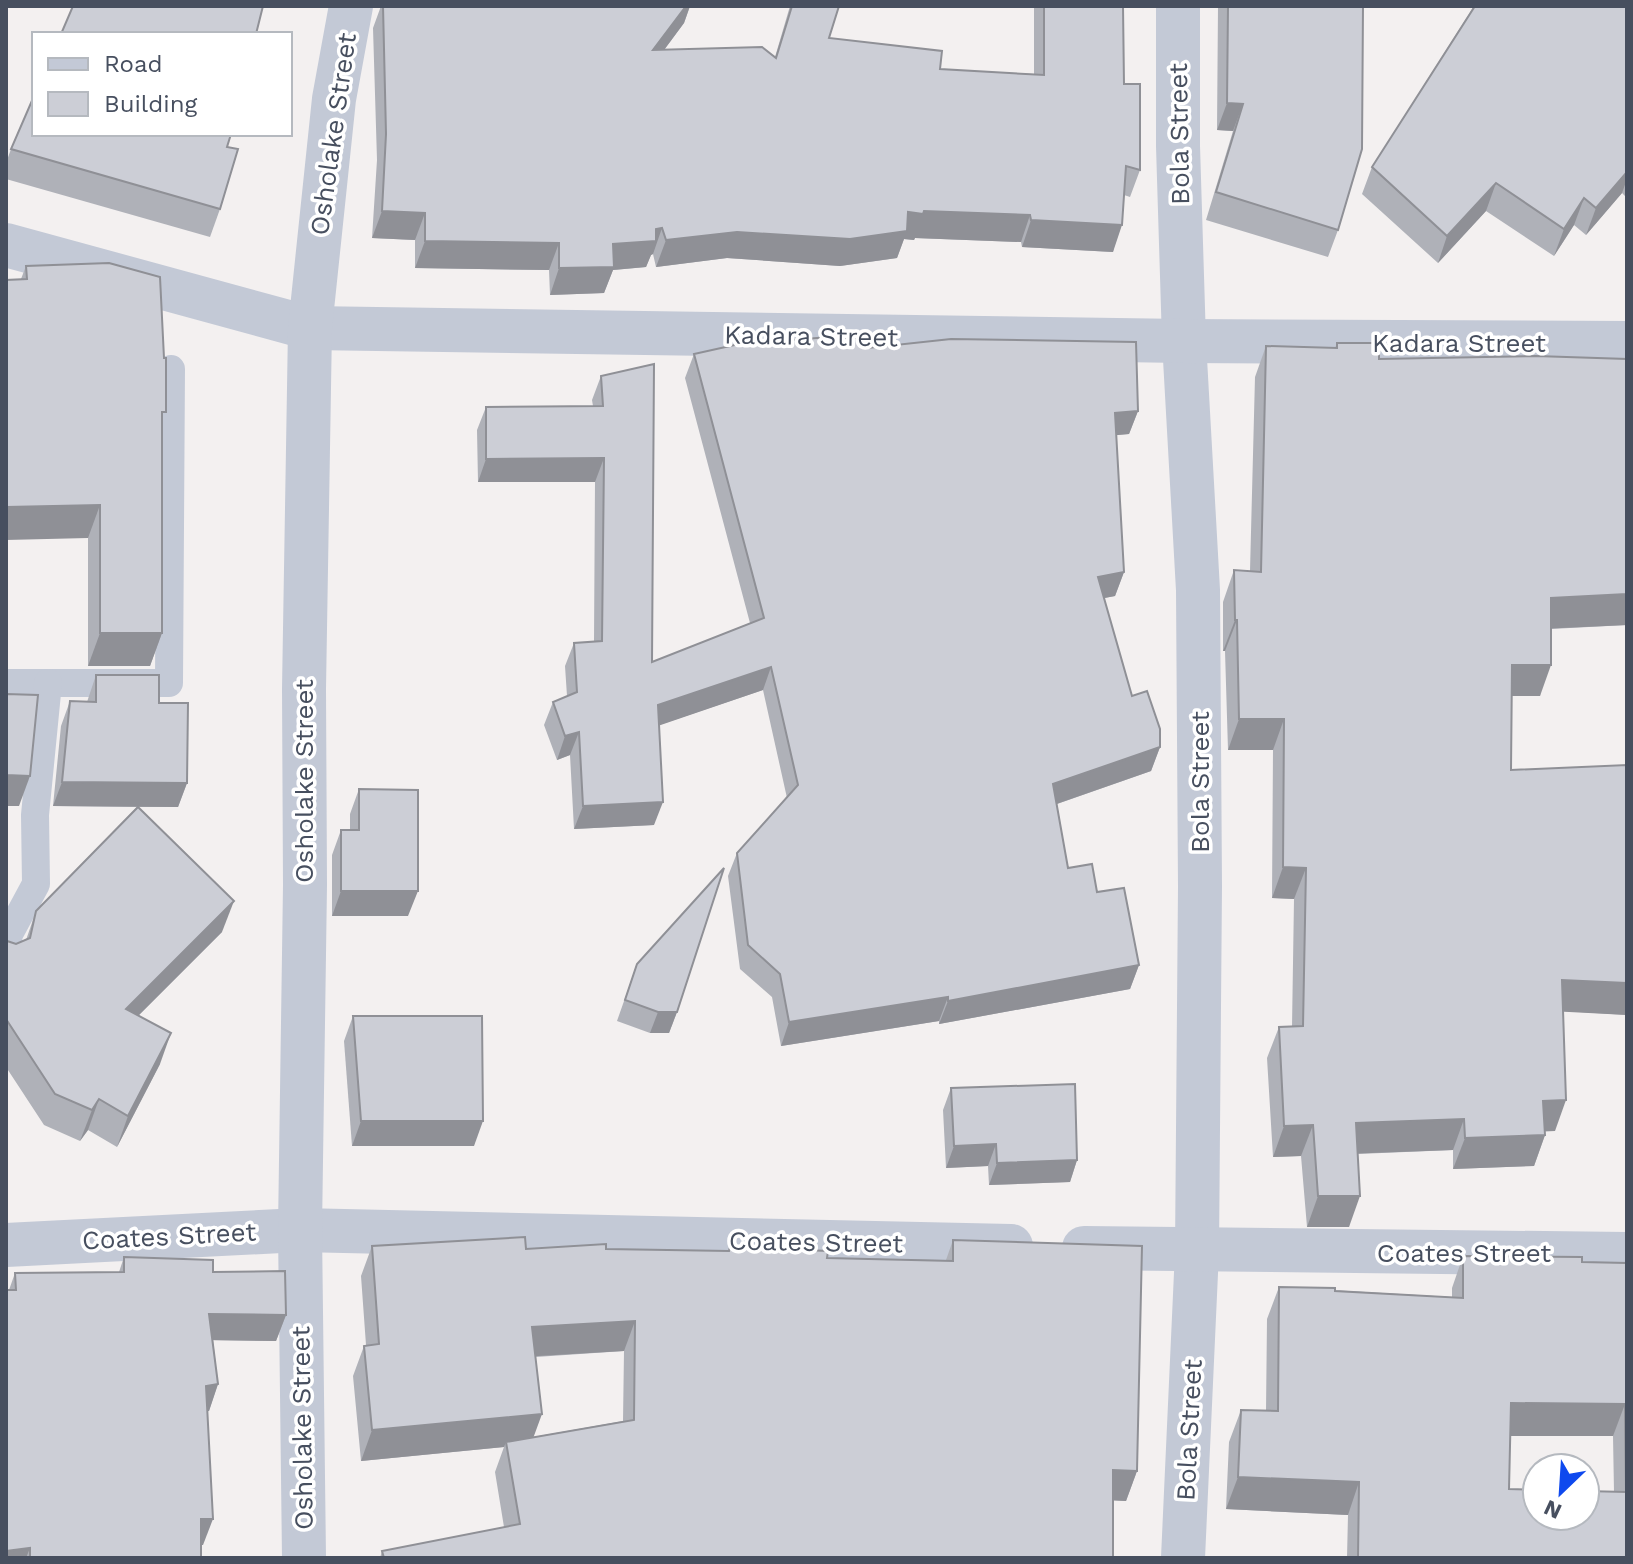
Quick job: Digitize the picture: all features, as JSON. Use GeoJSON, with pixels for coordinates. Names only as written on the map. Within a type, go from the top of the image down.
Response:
{"type":"FeatureCollection","features":[{"type":"Feature","properties":{"kind":"street","name":"Osholake Street"},"geometry":{"type":"LineString","coordinates":[[304,1558],[300,1230],[310,328],[334,99],[351,6]]}},
{"type":"Feature","properties":{"kind":"street","name":"Bola Street"},"geometry":{"type":"LineString","coordinates":[[1178,6],[1178,146],[1184,341],[1198,590],[1200,901],[1197,1251],[1183,1558]]}},
{"type":"Feature","properties":{"kind":"street","name":"Kadara Street"},"geometry":{"type":"LineString","coordinates":[[6,245],[310,328],[1184,341],[1627,343]]}},
{"type":"Feature","properties":{"kind":"street","name":"Coates Street"},"geometry":{"type":"LineString","coordinates":[[6,1245],[300,1230],[1197,1251],[1627,1254]]}},
{"type":"Feature","properties":{"kind":"lane"},"geometry":{"type":"LineString","coordinates":[[6,683],[169,683],[171,369]]}},
{"type":"Feature","properties":{"kind":"lane"},"geometry":{"type":"LineString","coordinates":[[6,958],[9,934],[36,884],[35,815],[48,683]]}},
{"type":"Feature","properties":{"kind":"building"},"geometry":{"type":"Polygon","coordinates":[[[73,6],[263,6],[256,32],[62,32],[73,6]]]}},
{"type":"Feature","properties":{"kind":"building"},"geometry":{"type":"Polygon","coordinates":[[[383,6],[686,6],[653,50],[762,47],[776,58],[792,6],[839,6],[829,38],[942,51],[940,69],[1044,75],[1044,6],[1123,6],[1124,84],[1140,84],[1140,170],[1126,166],[1122,225],[1031,220],[1030,215],[924,211],[923,214],[908,212],[907,231],[850,239],[737,232],[666,240],[662,228],[656,229],[656,241],[613,244],[614,267],[559,268],[559,243],[425,241],[425,213],[382,211],[386,134],[383,6]]]}},
{"type":"Feature","properties":{"kind":"building"},"geometry":{"type":"Polygon","coordinates":[[[1228,6],[1363,6],[1362,149],[1338,230],[1216,192],[1243,104],[1227,103],[1228,6]]]}},
{"type":"Feature","properties":{"kind":"building"},"geometry":{"type":"Polygon","coordinates":[[[1475,6],[1627,6],[1627,172],[1596,208],[1584,198],[1564,229],[1496,183],[1447,236],[1372,167],[1475,6]]]}},
{"type":"Feature","properties":{"kind":"building"},"geometry":{"type":"Polygon","coordinates":[[[32,101],[32,136],[230,136],[227,147],[238,149],[220,209],[11,149],[32,101]]]}},
{"type":"Feature","properties":{"kind":"building"},"geometry":{"type":"Polygon","coordinates":[[[109,263],[160,277],[166,358],[166,412],[162,412],[162,633],[100,633],[100,505],[6,507],[6,280],[27,279],[26,266],[109,263]]]}},
{"type":"Feature","properties":{"kind":"building"},"geometry":{"type":"Polygon","coordinates":[[[830,337],[866,338],[868,348],[951,339],[1136,342],[1138,411],[1115,413],[1124,572],[1098,577],[1132,696],[1147,691],[1160,729],[1160,747],[1053,784],[1068,868],[1092,864],[1097,892],[1124,888],[1139,965],[948,1001],[948,997],[789,1022],[780,974],[748,945],[737,853],[798,785],[771,667],[658,705],[663,802],[583,806],[579,732],[565,736],[553,702],[577,692],[574,643],[602,641],[604,458],[486,459],[486,407],[603,406],[601,376],[654,364],[652,662],[764,618],[694,354],[739,344],[830,337]]]}},
{"type":"Feature","properties":{"kind":"building"},"geometry":{"type":"Polygon","coordinates":[[[1337,343],[1379,343],[1379,359],[1536,356],[1627,359],[1627,594],[1551,598],[1551,665],[1512,665],[1511,770],[1627,765],[1627,983],[1562,980],[1566,1100],[1543,1101],[1545,1135],[1465,1138],[1464,1119],[1356,1123],[1360,1196],[1318,1196],[1313,1125],[1284,1126],[1279,1027],[1303,1026],[1306,868],[1283,867],[1284,719],[1239,719],[1235,620],[1234,570],[1261,572],[1266,346],[1337,348],[1337,343]]]}},
{"type":"Feature","properties":{"kind":"building"},"geometry":{"type":"Polygon","coordinates":[[[96,675],[159,675],[159,703],[188,703],[187,783],[62,782],[70,701],[96,702],[96,675]]]}},
{"type":"Feature","properties":{"kind":"building"},"geometry":{"type":"Polygon","coordinates":[[[6,694],[38,695],[30,776],[7,775],[7,784],[6,784],[6,694]]]}},
{"type":"Feature","properties":{"kind":"building"},"geometry":{"type":"Polygon","coordinates":[[[359,789],[418,790],[418,891],[341,891],[341,830],[359,830],[359,789]]]}},
{"type":"Feature","properties":{"kind":"building"},"geometry":{"type":"Polygon","coordinates":[[[138,807],[234,901],[126,1009],[171,1033],[128,1116],[99,1099],[92,1110],[55,1094],[6,1019],[6,942],[16,944],[30,938],[36,911],[138,807]]]}},
{"type":"Feature","properties":{"kind":"building"},"geometry":{"type":"Polygon","coordinates":[[[724,868],[677,1012],[658,1012],[625,1000],[637,964],[724,868]]]}},
{"type":"Feature","properties":{"kind":"building"},"geometry":{"type":"Polygon","coordinates":[[[353,1016],[482,1016],[483,1121],[361,1121],[353,1016]]]}},
{"type":"Feature","properties":{"kind":"building"},"geometry":{"type":"Polygon","coordinates":[[[1075,1084],[1077,1160],[997,1163],[996,1144],[954,1146],[951,1088],[1075,1084]]]}},
{"type":"Feature","properties":{"kind":"building"},"geometry":{"type":"Polygon","coordinates":[[[525,1237],[526,1249],[606,1244],[606,1249],[729,1251],[730,1247],[828,1251],[827,1258],[953,1261],[953,1240],[1142,1246],[1137,1471],[1113,1470],[1113,1558],[384,1558],[382,1551],[520,1524],[506,1442],[634,1420],[635,1321],[532,1327],[542,1414],[372,1430],[364,1346],[379,1344],[372,1246],[525,1237]]]}},
{"type":"Feature","properties":{"kind":"building"},"geometry":{"type":"Polygon","coordinates":[[[1463,1256],[1582,1257],[1582,1262],[1627,1263],[1627,1558],[1358,1558],[1359,1482],[1238,1477],[1241,1410],[1278,1411],[1279,1287],[1335,1288],[1335,1291],[1463,1298],[1463,1256]],[[1511,1403],[1509,1489],[1521,1489],[1521,1532],[1601,1532],[1601,1491],[1626,1492],[1625,1404],[1511,1403]]]}},
{"type":"Feature","properties":{"kind":"building"},"geometry":{"type":"Polygon","coordinates":[[[124,1257],[213,1260],[213,1272],[285,1271],[286,1315],[209,1314],[218,1384],[206,1386],[213,1519],[201,1519],[201,1558],[30,1558],[30,1548],[6,1551],[6,1290],[16,1290],[15,1273],[124,1272],[124,1257]]]}}]}
